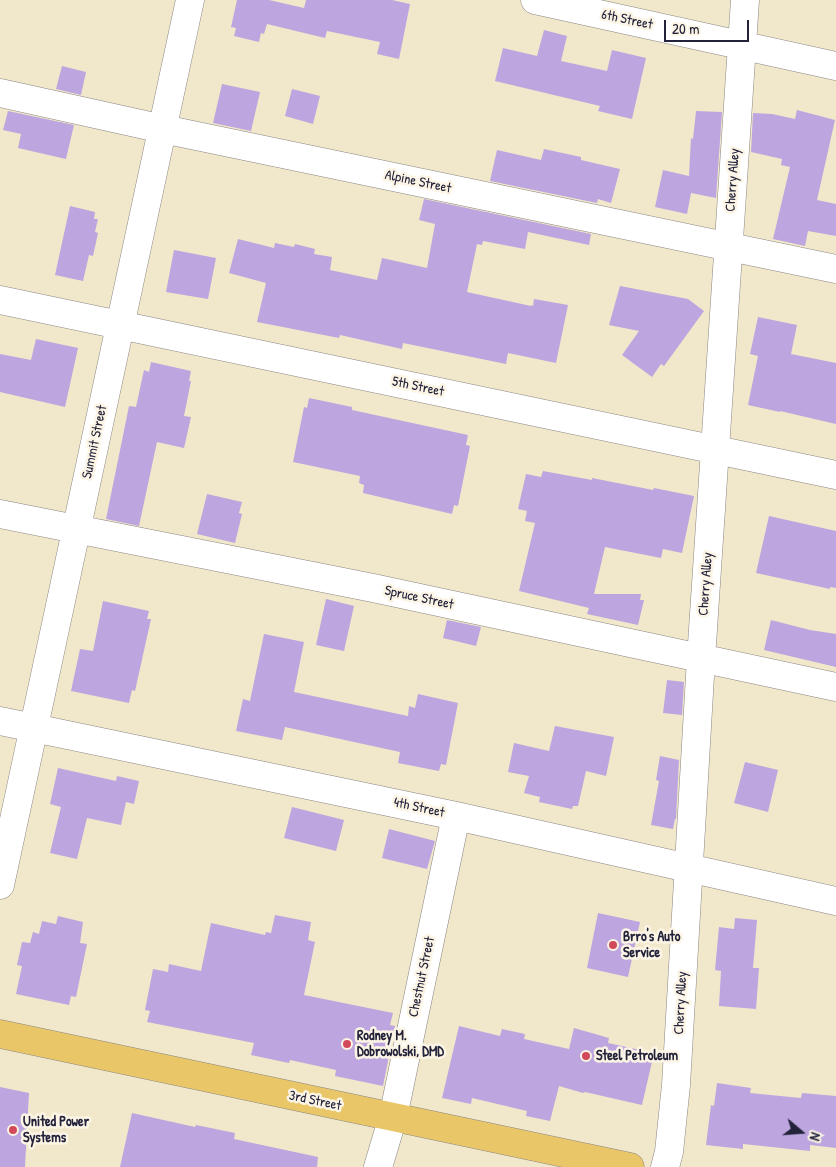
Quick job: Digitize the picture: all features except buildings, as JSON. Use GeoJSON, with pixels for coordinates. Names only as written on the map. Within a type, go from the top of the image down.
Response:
{"type":"FeatureCollection","features":[{"type":"Feature","properties":{"kind":"main road","name":"3rd Street"},"geometry":{"type":"LineString","coordinates":[[0,1034],[630,1167]]}},
{"type":"Feature","properties":{"kind":"street","name":"Summit Street"},"geometry":{"type":"LineString","coordinates":[[0,885],[32,727],[121,325],[190,0]]}},
{"type":"Feature","properties":{"kind":"street","name":"6th Street"},"geometry":{"type":"LineString","coordinates":[[535,0],[836,66]]}},
{"type":"Feature","properties":{"kind":"street","name":"Cherry Alley"},"geometry":{"type":"LineString","coordinates":[[665,1167],[669,1152],[676,1086],[701,659],[745,0]]}},
{"type":"Feature","properties":{"kind":"street","name":"Alpine Street"},"geometry":{"type":"LineString","coordinates":[[0,93],[163,129],[836,269]]}},
{"type":"Feature","properties":{"kind":"street","name":"5th Street"},"geometry":{"type":"LineString","coordinates":[[0,300],[836,475]]}},
{"type":"Feature","properties":{"kind":"street","name":"Spruce Street"},"geometry":{"type":"LineString","coordinates":[[0,514],[373,588],[836,687]]}},
{"type":"Feature","properties":{"kind":"street","name":"4th Street"},"geometry":{"type":"LineString","coordinates":[[0,721],[456,816],[836,900]]}},
{"type":"Feature","properties":{"kind":"street","name":"Chestnut Street"},"geometry":{"type":"LineString","coordinates":[[378,1167],[393,1117],[456,816]]}},
{"type":"Feature","properties":{"kind":"place","name":"Brro's Auto Service"},"geometry":{"type":"Point","coordinates":[613,945]}},
{"type":"Feature","properties":{"kind":"place","name":"Rodney M. Dobrowolski, DMD"},"geometry":{"type":"Point","coordinates":[347,1044]}},
{"type":"Feature","properties":{"kind":"place","name":"Steel Petroleum"},"geometry":{"type":"Point","coordinates":[586,1056]}},
{"type":"Feature","properties":{"kind":"place","name":"United Power Systems"},"geometry":{"type":"Point","coordinates":[13,1130]}}]}
